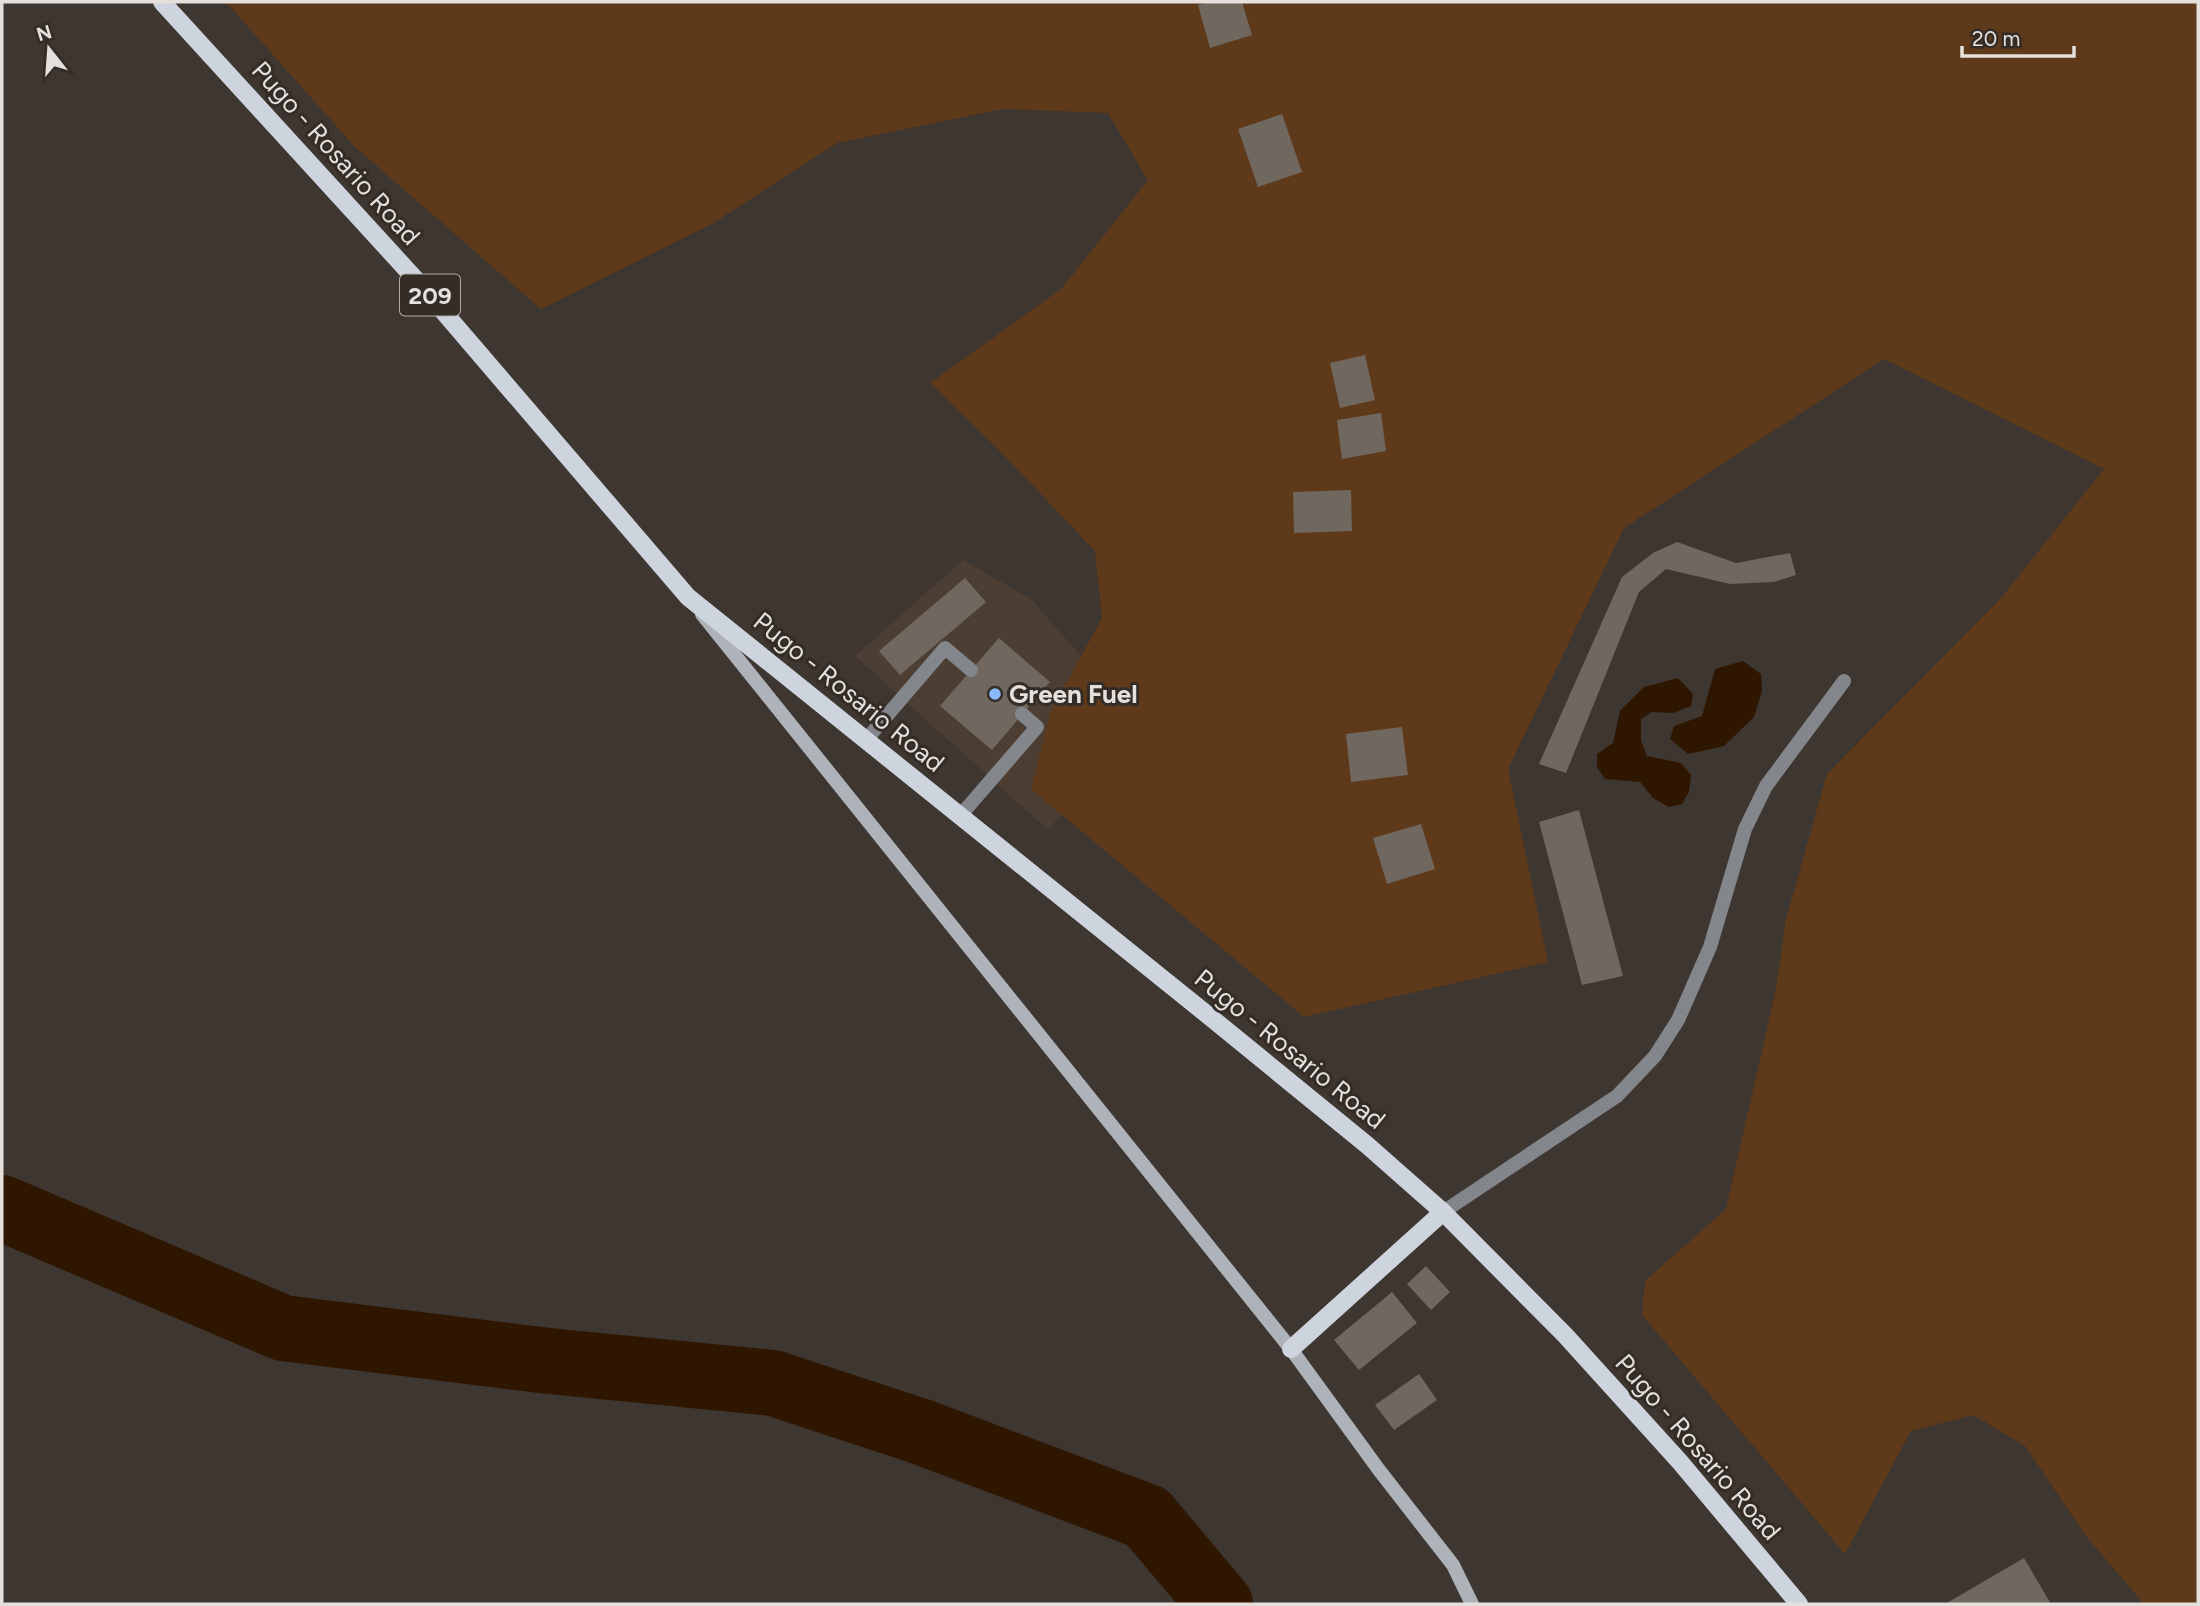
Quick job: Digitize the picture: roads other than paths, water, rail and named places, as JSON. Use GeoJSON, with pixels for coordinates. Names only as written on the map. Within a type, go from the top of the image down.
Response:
{"type":"FeatureCollection","features":[{"type":"Feature","properties":{"kind":"main road","name":"Pugo - Rosario Road"},"geometry":{"type":"LineString","coordinates":[[162,2],[418,282],[688,597],[1291,1349],[1454,1565],[1472,1604]]}},
{"type":"Feature","properties":{"kind":"main road","name":"Pugo - Rosario Road"},"geometry":{"type":"LineString","coordinates":[[688,597],[1357,1137],[1443,1212],[1565,1335],[1680,1462],[1799,1604]]}},
{"type":"Feature","properties":{"kind":"main road"},"geometry":{"type":"LineString","coordinates":[[1291,1349],[1443,1212]]}},
{"type":"Feature","properties":{"kind":"lane"},"geometry":{"type":"LineString","coordinates":[[866,740],[945,648],[971,670]]}},
{"type":"Feature","properties":{"kind":"lane"},"geometry":{"type":"LineString","coordinates":[[1443,1212],[1617,1096],[1655,1056],[1678,1020],[1710,947],[1745,829],[1762,794],[1844,681]]}},
{"type":"Feature","properties":{"kind":"lane"},"geometry":{"type":"LineString","coordinates":[[960,816],[1037,727],[1022,714]]}},
{"type":"Feature","properties":{"kind":"waterway"},"geometry":{"type":"LineString","coordinates":[[2,1208],[283,1328],[549,1361],[773,1383],[919,1431],[1147,1517],[1220,1604]]}},
{"type":"Feature","properties":{"kind":"place","name":"Green Fuel"},"geometry":{"type":"Point","coordinates":[995,694]}}]}
